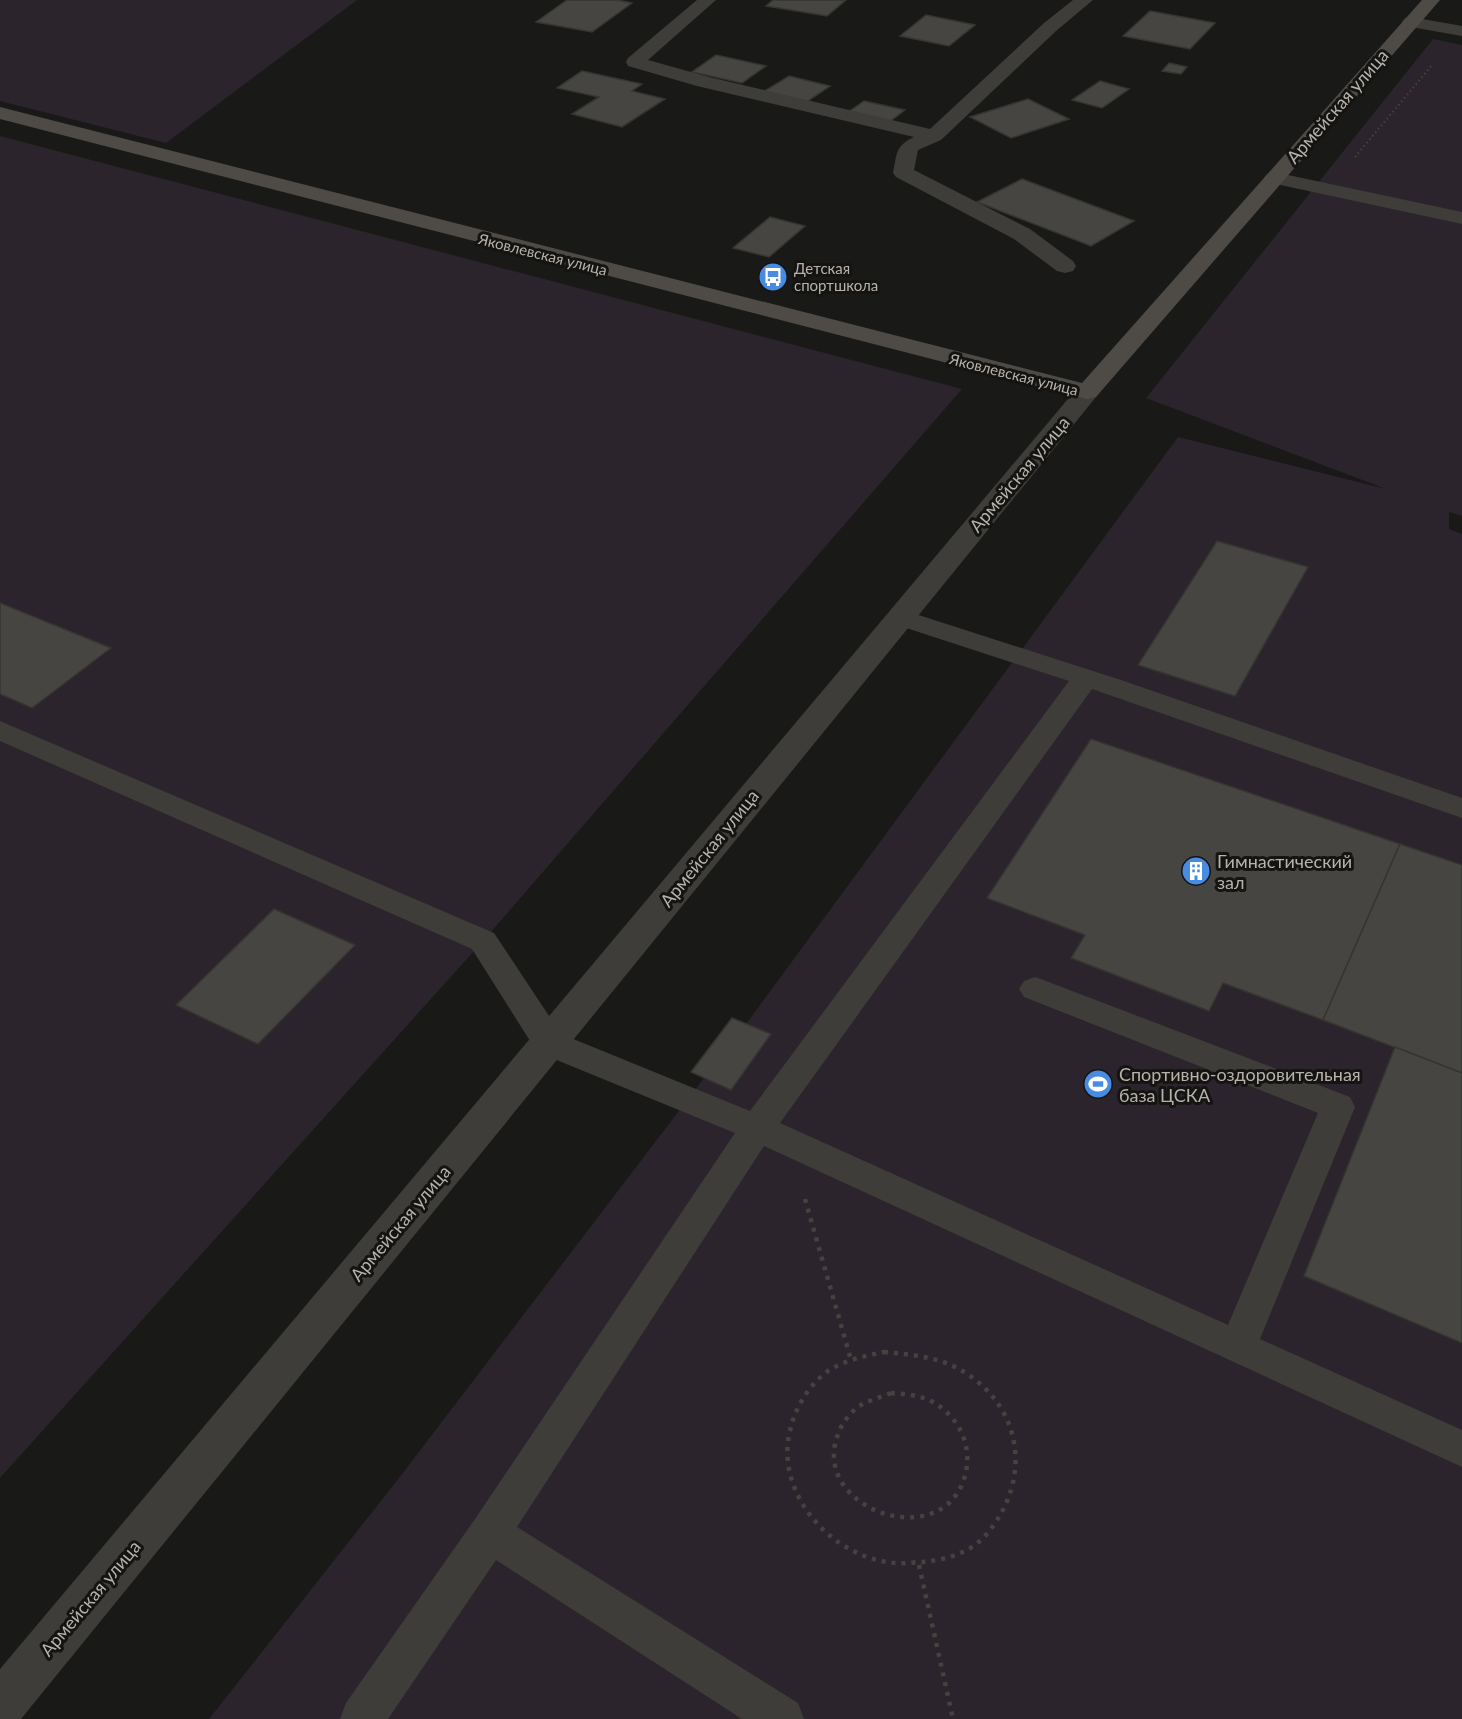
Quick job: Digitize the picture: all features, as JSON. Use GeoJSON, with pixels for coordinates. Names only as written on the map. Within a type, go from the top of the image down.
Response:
{"type":"FeatureCollection","features":[{"type":"Feature","properties":{"kind":"street"},"geometry":{"type":"LineString","coordinates":[[707,0],[635,62],[704,82],[934,136]]}},
{"type":"Feature","properties":{"kind":"street"},"geometry":{"type":"LineString","coordinates":[[1065,266],[1022,234],[903,173],[909,147],[934,136],[1050,27],[1084,0]]}},
{"type":"Feature","properties":{"kind":"street","name":"Армейская улица"},"geometry":{"type":"LineString","coordinates":[[0,1707],[1087,392],[1431,0]]}},
{"type":"Feature","properties":{"kind":"street"},"geometry":{"type":"LineString","coordinates":[[1411,22],[1461,31]]}},
{"type":"Feature","properties":{"kind":"street","name":"Яковлевская улица"},"geometry":{"type":"LineString","coordinates":[[0,113],[1087,392]]}},
{"type":"Feature","properties":{"kind":"street"},"geometry":{"type":"LineString","coordinates":[[1274,178],[1462,218]]}},
{"type":"Feature","properties":{"kind":"lane"},"geometry":{"type":"LineString","coordinates":[[900,616],[1019,654],[1085,680],[1462,808]]}},
{"type":"Feature","properties":{"kind":"lane"},"geometry":{"type":"LineString","coordinates":[[362,1719],[490,1533],[773,1135],[1085,680]]}},
{"type":"Feature","properties":{"kind":"lane"},"geometry":{"type":"LineString","coordinates":[[0,730],[483,941],[549,1043],[773,1135],[1462,1449]]}},
{"type":"Feature","properties":{"kind":"lane"},"geometry":{"type":"LineString","coordinates":[[1035,989],[1338,1107],[1238,1347]]}},
{"type":"Feature","properties":{"kind":"lane"},"geometry":{"type":"LineString","coordinates":[[490,1533],[782,1719]]}},
{"type":"Feature","properties":{"kind":"path"},"geometry":{"type":"LineString","coordinates":[[1327,189],[1461,31]]}},
{"type":"Feature","properties":{"kind":"path"},"geometry":{"type":"LineString","coordinates":[[773,1135],[851,1360]]}},
{"type":"Feature","properties":{"kind":"path"},"geometry":{"type":"LineString","coordinates":[[884,1352],[918,1354],[952,1366],[980,1386],[1002,1413],[1015,1445],[1016,1478],[1005,1509],[984,1537],[955,1557],[919,1565],[881,1563],[846,1549],[816,1526],[795,1496],[786,1464],[788,1430],[801,1401],[822,1376],[851,1360],[884,1352]]}},
{"type":"Feature","properties":{"kind":"path"},"geometry":{"type":"LineString","coordinates":[[891,1393],[911,1394],[932,1402],[949,1413],[961,1429],[968,1449],[969,1469],[962,1486],[950,1503],[932,1513],[911,1518],[889,1517],[869,1509],[851,1496],[840,1479],[833,1460],[834,1440],[841,1422],[854,1408],[871,1398],[891,1393]]}},
{"type":"Feature","properties":{"kind":"path"},"geometry":{"type":"LineString","coordinates":[[919,1565],[953,1719]]}},
{"type":"Feature","properties":{"kind":"shaded area"},"geometry":{"type":"Polygon","coordinates":[[[0,0],[357,0],[166,143],[0,101],[0,0]]]}},
{"type":"Feature","properties":{"kind":"shaded area","name":"Спортивно-оздоровительная база ЦСКА"},"geometry":{"type":"Polygon","coordinates":[[[1433,39],[1462,45],[1462,516],[1449,512],[1449,529],[1462,534],[1462,1719],[209,1719],[399,1478],[704,1078],[770,1034],[746,1024],[1178,437],[1386,489],[1146,398],[1433,39]]]}},
{"type":"Feature","properties":{"kind":"shaded area"},"geometry":{"type":"Polygon","coordinates":[[[0,136],[962,389],[483,941],[0,1478],[0,136]]]}},
{"type":"Feature","properties":{"kind":"building"},"geometry":{"type":"Polygon","coordinates":[[[567,0],[617,0],[632,3],[592,32],[536,22],[567,0]]]}},
{"type":"Feature","properties":{"kind":"building"},"geometry":{"type":"Polygon","coordinates":[[[773,0],[846,0],[827,16],[766,6],[773,0]]]}},
{"type":"Feature","properties":{"kind":"building"},"geometry":{"type":"Polygon","coordinates":[[[1150,11],[1215,23],[1190,49],[1123,36],[1150,11]]]}},
{"type":"Feature","properties":{"kind":"building"},"geometry":{"type":"Polygon","coordinates":[[[926,15],[975,25],[949,46],[900,36],[926,15]]]}},
{"type":"Feature","properties":{"kind":"building"},"geometry":{"type":"Polygon","coordinates":[[[716,55],[766,66],[742,83],[692,72],[716,55]]]}},
{"type":"Feature","properties":{"kind":"building"},"geometry":{"type":"Polygon","coordinates":[[[1169,63],[1187,67],[1181,74],[1162,71],[1169,63]]]}},
{"type":"Feature","properties":{"kind":"building"},"geometry":{"type":"Polygon","coordinates":[[[582,71],[642,84],[632,91],[665,99],[622,127],[572,114],[599,97],[557,88],[582,71]]]}},
{"type":"Feature","properties":{"kind":"building"},"geometry":{"type":"Polygon","coordinates":[[[789,76],[830,86],[805,103],[763,92],[789,76]]]}},
{"type":"Feature","properties":{"kind":"building"},"geometry":{"type":"Polygon","coordinates":[[[1100,81],[1129,89],[1102,108],[1072,100],[1100,81]]]}},
{"type":"Feature","properties":{"kind":"building"},"geometry":{"type":"Polygon","coordinates":[[[1028,99],[1069,119],[1011,138],[970,117],[1028,99]]]}},
{"type":"Feature","properties":{"kind":"building"},"geometry":{"type":"Polygon","coordinates":[[[864,101],[905,110],[888,123],[847,113],[864,101]]]}},
{"type":"Feature","properties":{"kind":"building"},"geometry":{"type":"Polygon","coordinates":[[[1022,179],[1134,221],[1091,246],[977,202],[1022,179]]]}},
{"type":"Feature","properties":{"kind":"building"},"geometry":{"type":"Polygon","coordinates":[[[770,217],[805,226],[769,257],[733,248],[770,217]]]}},
{"type":"Feature","properties":{"kind":"building"},"geometry":{"type":"Polygon","coordinates":[[[1217,541],[1308,567],[1235,696],[1138,665],[1217,541]]]}},
{"type":"Feature","properties":{"kind":"building"},"geometry":{"type":"Polygon","coordinates":[[[0,603],[111,648],[32,708],[0,694],[0,603]]]}},
{"type":"Feature","properties":{"kind":"building","name":"Гимнастический зал"},"geometry":{"type":"Polygon","coordinates":[[[1091,739],[1400,844],[1323,1020],[1223,983],[1209,1011],[1071,958],[1085,935],[987,898],[1091,739]]]}},
{"type":"Feature","properties":{"kind":"building"},"geometry":{"type":"Polygon","coordinates":[[[1400,844],[1462,865],[1462,1073],[1323,1020],[1400,844]]]}},
{"type":"Feature","properties":{"kind":"building"},"geometry":{"type":"Polygon","coordinates":[[[274,909],[355,945],[258,1044],[176,1005],[274,909]]]}},
{"type":"Feature","properties":{"kind":"building"},"geometry":{"type":"Polygon","coordinates":[[[732,1018],[771,1034],[731,1090],[691,1072],[732,1018]]]}},
{"type":"Feature","properties":{"kind":"building"},"geometry":{"type":"Polygon","coordinates":[[[1395,1047],[1462,1073],[1462,1343],[1304,1276],[1395,1047]]]}},
{"type":"Feature","properties":{"kind":"place","name":"Детская спортшкола"},"geometry":{"type":"Point","coordinates":[773,277]}},
{"type":"Feature","properties":{"kind":"place","name":"Гимнастический зал"},"geometry":{"type":"Point","coordinates":[1196,871]}},
{"type":"Feature","properties":{"kind":"place","name":"Спортивно-оздоровительная база ЦСКА"},"geometry":{"type":"Point","coordinates":[1098,1084]}}]}
